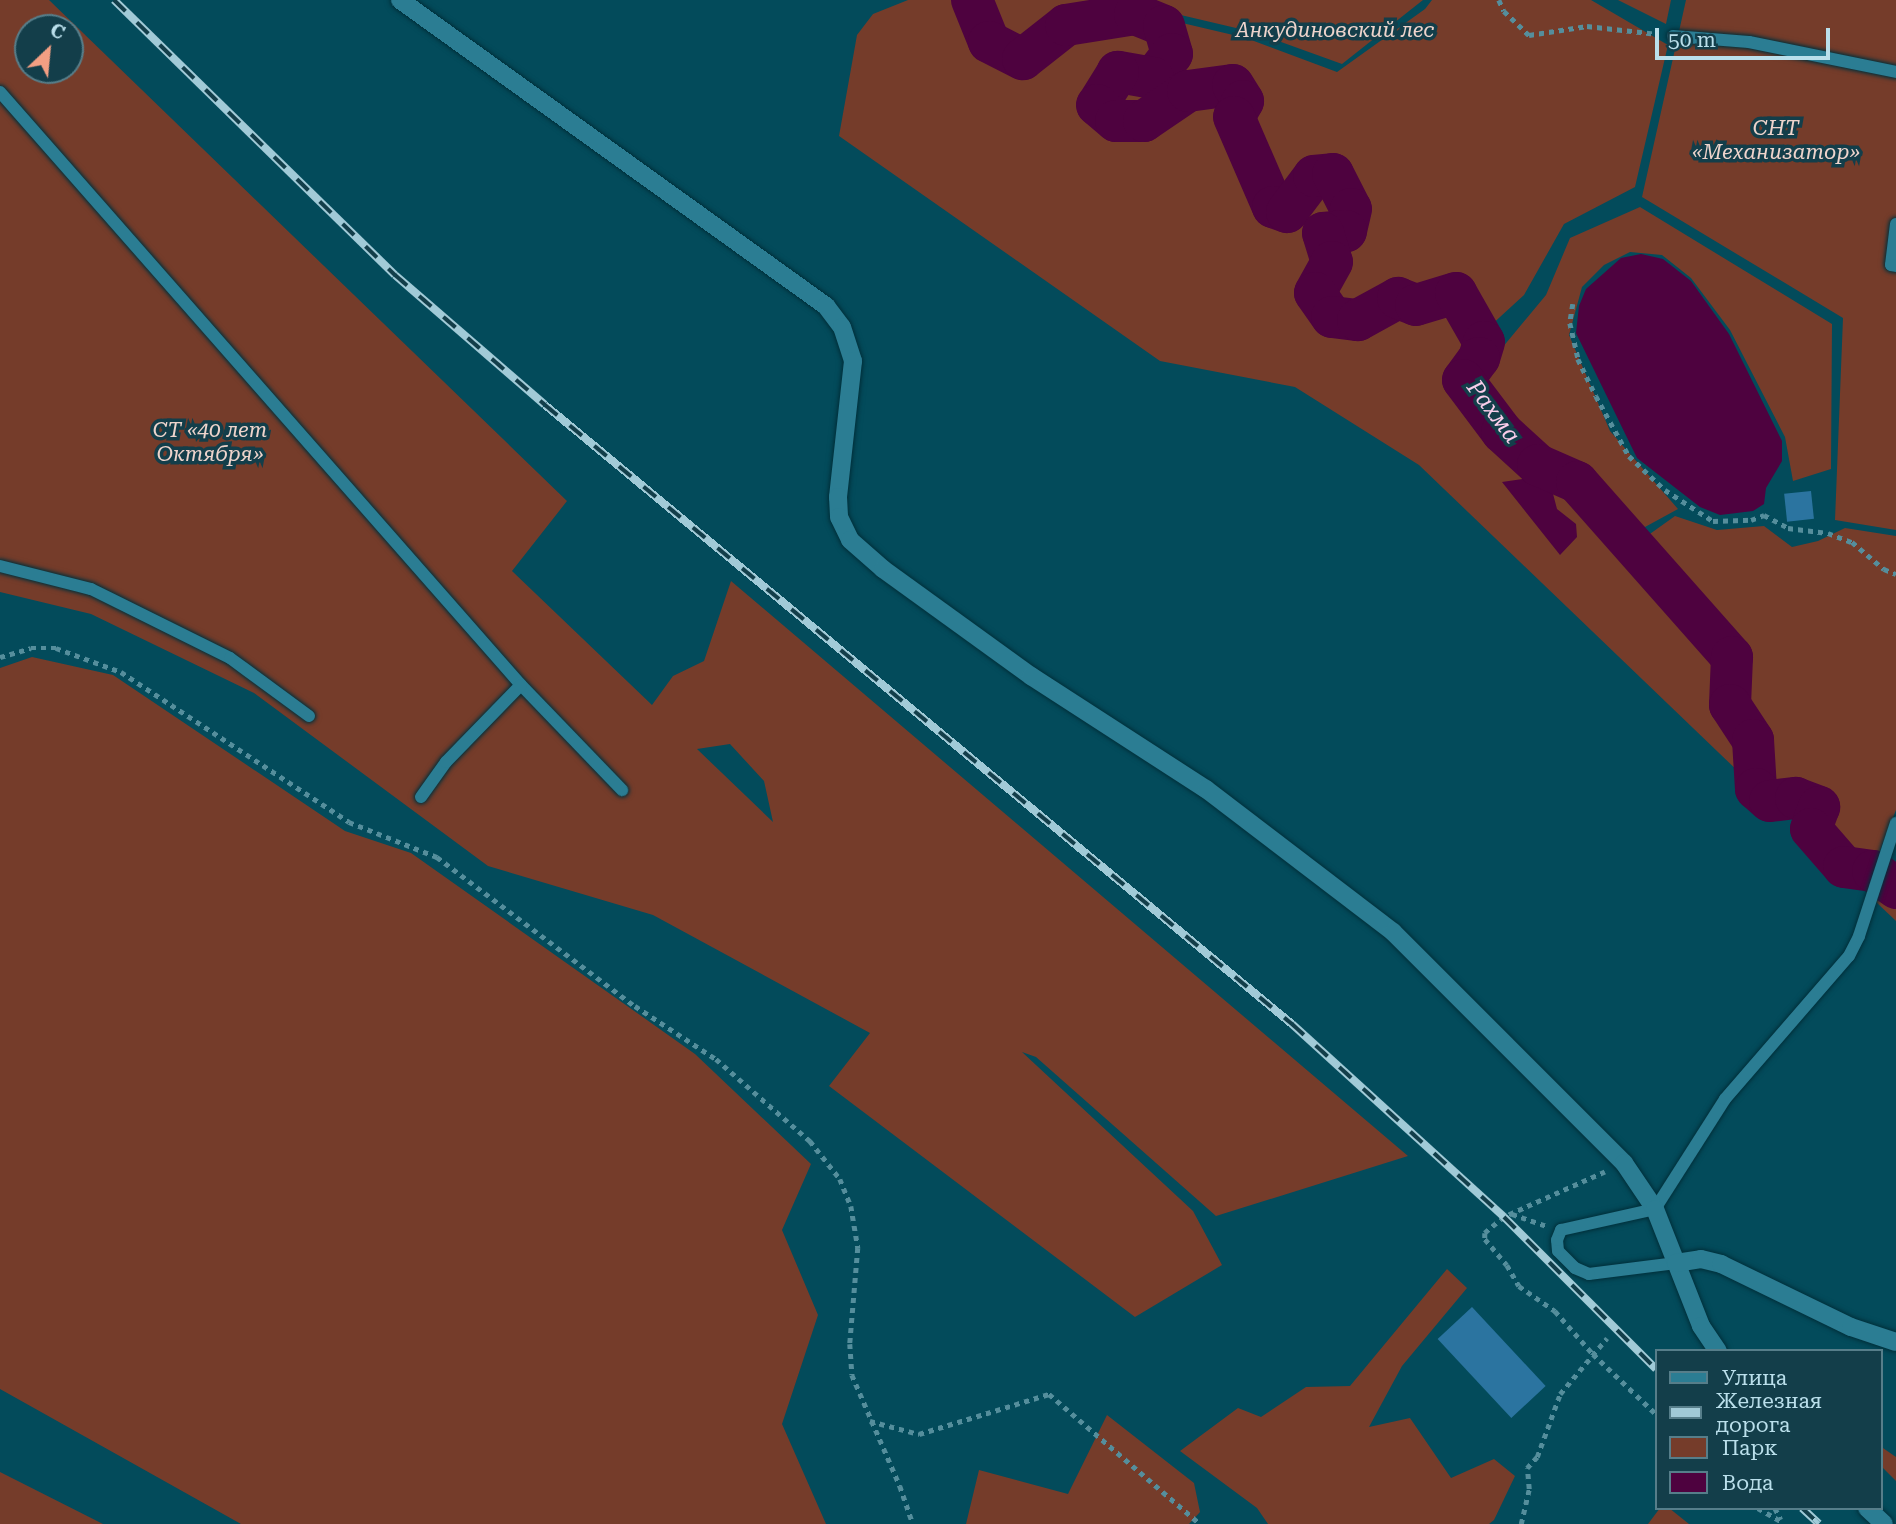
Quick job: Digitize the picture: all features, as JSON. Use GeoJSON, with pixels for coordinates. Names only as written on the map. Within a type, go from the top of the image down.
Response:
{"type":"FeatureCollection","features":[{"type":"Feature","properties":{"kind":"street"},"geometry":{"type":"LineString","coordinates":[[400,0],[826,306],[842,327],[853,361],[838,497],[839,517],[850,540],[883,569],[1031,676],[1206,789],[1393,932],[1623,1163],[1656,1209],[1701,1326],[1717,1349]]}},
{"type":"Feature","properties":{"kind":"street"},"geometry":{"type":"LineString","coordinates":[[1676,1263],[1701,1259],[1721,1264],[1851,1327],[1896,1342]]}},
{"type":"Feature","properties":{"kind":"street"},"geometry":{"type":"LineString","coordinates":[[1869,1510],[1884,1524]]}},
{"type":"Feature","properties":{"kind":"lane"},"geometry":{"type":"LineString","coordinates":[[1673,36],[1749,42],[1896,72]]}},
{"type":"Feature","properties":{"kind":"lane"},"geometry":{"type":"LineString","coordinates":[[0,92],[521,685],[622,790]]}},
{"type":"Feature","properties":{"kind":"lane"},"geometry":{"type":"LineString","coordinates":[[1896,224],[1891,265],[1896,266]]}},
{"type":"Feature","properties":{"kind":"lane"},"geometry":{"type":"LineString","coordinates":[[0,566],[55,578],[102,594],[230,658],[309,716]]}},
{"type":"Feature","properties":{"kind":"lane"},"geometry":{"type":"LineString","coordinates":[[421,797],[446,762],[521,685]]}},
{"type":"Feature","properties":{"kind":"lane"},"geometry":{"type":"LineString","coordinates":[[1676,1263],[1589,1274],[1575,1268],[1558,1251],[1561,1230],[1656,1209],[1725,1100],[1849,956],[1859,936],[1870,895],[1896,823]]}},
{"type":"Feature","properties":{"kind":"path"},"geometry":{"type":"LineString","coordinates":[[1499,0],[1504,11],[1529,35],[1587,26],[1673,36]]}},
{"type":"Feature","properties":{"kind":"path"},"geometry":{"type":"LineString","coordinates":[[1573,304],[1570,323],[1578,359],[1596,396],[1629,456],[1665,489],[1713,521],[1751,520],[1765,515],[1788,528],[1828,533],[1852,542],[1884,569],[1896,574]]}},
{"type":"Feature","properties":{"kind":"path"},"geometry":{"type":"LineString","coordinates":[[0,657],[31,648],[56,648],[121,673],[349,822],[437,857],[635,1006],[716,1059],[810,1141],[840,1179],[851,1206],[858,1248],[850,1344],[852,1375],[900,1486],[913,1524]]}},
{"type":"Feature","properties":{"kind":"path"},"geometry":{"type":"LineString","coordinates":[[1512,1213],[1561,1230]]}},
{"type":"Feature","properties":{"kind":"path"},"geometry":{"type":"LineString","coordinates":[[1521,1524],[1529,1489],[1527,1468],[1537,1457],[1560,1394],[1607,1338]]}},
{"type":"Feature","properties":{"kind":"path"},"geometry":{"type":"LineString","coordinates":[[870,1421],[919,1434],[1049,1394],[1200,1524]]}},
{"type":"Feature","properties":{"kind":"path"},"geometry":{"type":"LineString","coordinates":[[1761,1510],[1783,1523]]}},
{"type":"Feature","properties":{"kind":"green space","name":"СТ «40 лет Октября»"},"geometry":{"type":"Polygon","coordinates":[[[0,0],[49,0],[63,14],[14,14],[14,84],[84,84],[84,34],[567,501],[512,571],[652,705],[673,676],[704,661],[731,581],[1408,1156],[1216,1216],[1036,1057],[1022,1052],[1193,1211],[1222,1265],[1135,1317],[829,1086],[870,1033],[653,915],[488,866],[254,693],[91,614],[0,592],[0,0]],[[730,744],[697,749],[773,822],[764,781],[730,744]]]}},
{"type":"Feature","properties":{"kind":"green space"},"geometry":{"type":"Polygon","coordinates":[[[908,0],[952,0],[964,6],[982,52],[1026,71],[1076,32],[1140,29],[1155,50],[1144,65],[1111,62],[1087,107],[1115,130],[1145,132],[1195,100],[1226,102],[1222,114],[1266,212],[1291,220],[1327,188],[1334,222],[1314,231],[1319,261],[1307,292],[1321,317],[1344,330],[1399,307],[1418,313],[1453,305],[1472,347],[1454,382],[1530,467],[1571,493],[1722,661],[1720,703],[1745,741],[1743,776],[1419,465],[1295,387],[1160,361],[839,136],[857,35],[873,14],[908,0]]]}},
{"type":"Feature","properties":{"kind":"green space"},"geometry":{"type":"Polygon","coordinates":[[[980,0],[1092,0],[1119,8],[1051,21],[1018,46],[995,34],[980,0]]]}},
{"type":"Feature","properties":{"kind":"green space","name":"Анкудиновский лес"},"geometry":{"type":"Polygon","coordinates":[[[1117,0],[1423,0],[1342,64],[1253,32],[1117,0]]]}},
{"type":"Feature","properties":{"kind":"green space"},"geometry":{"type":"Polygon","coordinates":[[[1432,0],[1591,0],[1668,45],[1635,187],[1564,224],[1524,295],[1488,328],[1455,285],[1416,293],[1391,291],[1346,309],[1329,290],[1340,265],[1334,246],[1356,237],[1360,212],[1341,165],[1319,164],[1280,196],[1245,119],[1253,103],[1242,78],[1198,77],[1145,105],[1123,103],[1125,87],[1165,85],[1185,52],[1178,22],[1246,38],[1337,72],[1425,9],[1432,0]]]}},
{"type":"Feature","properties":{"kind":"green space"},"geometry":{"type":"Polygon","coordinates":[[[1618,0],[1671,0],[1666,24],[1618,0]]]}},
{"type":"Feature","properties":{"kind":"green space","name":"СНТ «Механизатор»"},"geometry":{"type":"Polygon","coordinates":[[[1686,0],[1896,0],[1896,530],[1835,520],[1843,318],[1642,197],[1686,0]]]}},
{"type":"Feature","properties":{"kind":"green space"},"geometry":{"type":"Polygon","coordinates":[[[1640,207],[1832,324],[1831,469],[1793,481],[1785,437],[1730,330],[1691,278],[1662,255],[1630,252],[1604,265],[1582,287],[1569,335],[1610,431],[1678,509],[1645,527],[1558,458],[1515,428],[1482,381],[1502,348],[1546,295],[1570,238],[1640,207]]]}},
{"type":"Feature","properties":{"kind":"green space"},"geometry":{"type":"Polygon","coordinates":[[[1675,516],[1717,530],[1764,526],[1792,547],[1818,541],[1845,528],[1896,536],[1896,810],[1875,863],[1847,859],[1821,827],[1824,806],[1801,790],[1774,791],[1763,778],[1758,736],[1735,702],[1738,653],[1640,541],[1675,516]]]}},
{"type":"Feature","properties":{"kind":"green space"},"geometry":{"type":"Polygon","coordinates":[[[32,657],[113,675],[345,831],[411,853],[695,1054],[811,1164],[782,1230],[818,1315],[782,1424],[826,1524],[241,1524],[0,1389],[0,668],[32,657]]]}},
{"type":"Feature","properties":{"kind":"green space"},"geometry":{"type":"Polygon","coordinates":[[[1880,886],[1896,897],[1896,921],[1876,902],[1880,886]]]}},
{"type":"Feature","properties":{"kind":"green space"},"geometry":{"type":"Polygon","coordinates":[[[1447,1269],[1467,1288],[1402,1366],[1369,1427],[1410,1418],[1451,1478],[1494,1459],[1515,1476],[1494,1520],[1489,1524],[1268,1524],[1257,1508],[1180,1451],[1238,1408],[1261,1417],[1306,1387],[1350,1386],[1447,1269]]]}},
{"type":"Feature","properties":{"kind":"green space"},"geometry":{"type":"Polygon","coordinates":[[[1107,1415],[1194,1483],[1200,1512],[1189,1524],[966,1524],[979,1470],[1068,1494],[1107,1415]]]}},
{"type":"Feature","properties":{"kind":"green space"},"geometry":{"type":"Polygon","coordinates":[[[1882,1447],[1896,1457],[1896,1481],[1882,1467],[1882,1447]]]}},
{"type":"Feature","properties":{"kind":"green space"},"geometry":{"type":"Polygon","coordinates":[[[0,1472],[103,1524],[0,1524],[0,1472]]]}},
{"type":"Feature","properties":{"kind":"green space"},"geometry":{"type":"Polygon","coordinates":[[[1658,1510],[1672,1510],[1689,1524],[1648,1524],[1658,1510]]]}},
{"type":"Feature","properties":{"kind":"water"},"geometry":{"type":"Polygon","coordinates":[[[1641,254],[1663,259],[1691,281],[1729,334],[1782,441],[1782,461],[1766,488],[1764,504],[1753,511],[1720,515],[1700,507],[1637,458],[1576,333],[1579,306],[1586,289],[1621,258],[1641,254]]]}},
{"type":"Feature","properties":{"kind":"water"},"geometry":{"type":"Polygon","coordinates":[[[1536,477],[1551,486],[1557,509],[1576,524],[1577,537],[1560,555],[1502,482],[1536,477]]]}},
{"type":"Feature","properties":{"kind":"building"},"geometry":{"type":"Polygon","coordinates":[[[1811,491],[1814,519],[1787,522],[1784,494],[1811,491]]]}},
{"type":"Feature","properties":{"kind":"building"},"geometry":{"type":"Polygon","coordinates":[[[1472,1307],[1546,1386],[1511,1418],[1438,1339],[1472,1307]]]}},
{"type":"Feature","properties":{"kind":"waterway","name":"Рахма"},"geometry":{"type":"LineString","coordinates":[[972,0],[989,42],[1023,59],[1066,25],[1135,14],[1164,26],[1172,54],[1153,78],[1118,72],[1097,105],[1116,121],[1144,121],[1188,91],[1233,85],[1243,101],[1234,117],[1273,207],[1287,212],[1314,176],[1333,174],[1351,209],[1346,231],[1323,233],[1332,262],[1315,293],[1332,317],[1358,320],[1398,298],[1416,305],[1456,293],[1484,342],[1479,358],[1463,380],[1502,432],[1538,465],[1577,482],[1732,657],[1730,705],[1753,740],[1756,789],[1770,801],[1796,798],[1819,807],[1811,829],[1844,867],[1873,871],[1896,888]]}},
{"type":"Feature","properties":{"kind":"railway"},"geometry":{"type":"LineString","coordinates":[[114,0],[395,275],[545,405],[1292,1024],[1504,1217],[1654,1367]]}},
{"type":"Feature","properties":{"kind":"railway"},"geometry":{"type":"LineString","coordinates":[[1804,1510],[1819,1524]]}}]}
